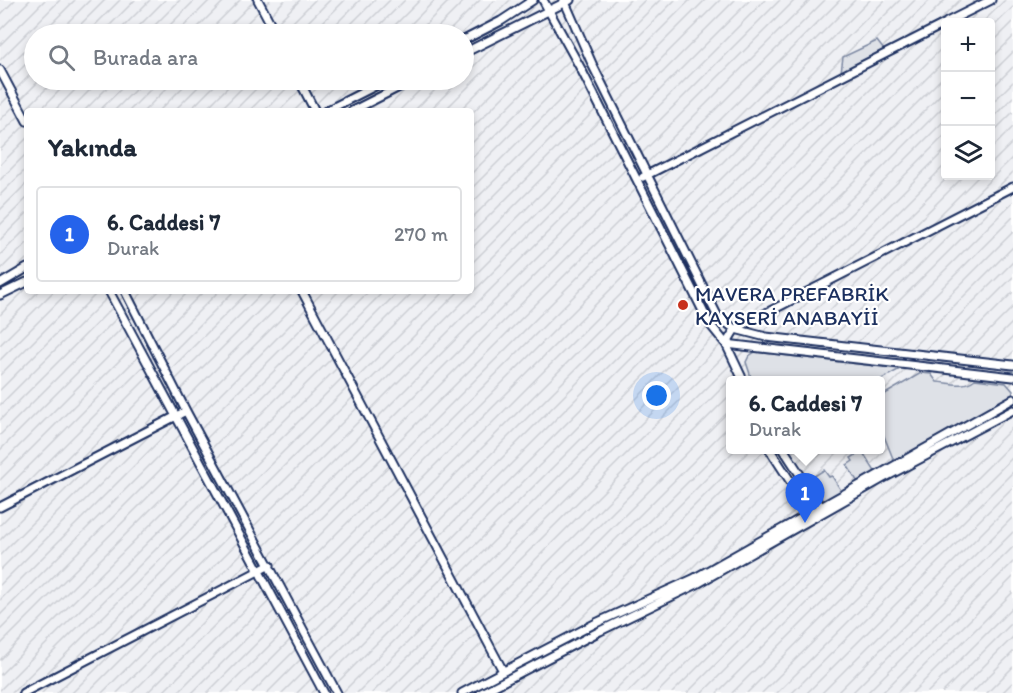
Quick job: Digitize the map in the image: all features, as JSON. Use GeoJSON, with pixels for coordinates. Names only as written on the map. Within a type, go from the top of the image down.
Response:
{"type":"FeatureCollection","features":[{"type":"Feature","properties":{"kind":"street"},"geometry":{"type":"LineString","coordinates":[[258,0],[271,24]]}},
{"type":"Feature","properties":{"kind":"street"},"geometry":{"type":"LineString","coordinates":[[474,35],[533,0]]}},
{"type":"Feature","properties":{"kind":"street"},"geometry":{"type":"LineString","coordinates":[[543,0],[709,323],[726,344],[741,376]]}},
{"type":"Feature","properties":{"kind":"street"},"geometry":{"type":"LineString","coordinates":[[956,18],[991,0]]}},
{"type":"Feature","properties":{"kind":"street"},"geometry":{"type":"LineString","coordinates":[[474,48],[567,1],[593,66],[718,317],[735,329],[766,337],[1013,365]]}},
{"type":"Feature","properties":{"kind":"street"},"geometry":{"type":"LineString","coordinates":[[637,180],[941,26]]}},
{"type":"Feature","properties":{"kind":"street"},"geometry":{"type":"LineString","coordinates":[[0,71],[24,116]]}},
{"type":"Feature","properties":{"kind":"street"},"geometry":{"type":"LineString","coordinates":[[304,90],[313,108]]}},
{"type":"Feature","properties":{"kind":"street"},"geometry":{"type":"LineString","coordinates":[[332,108],[367,90]]}},
{"type":"Feature","properties":{"kind":"street"},"geometry":{"type":"LineString","coordinates":[[358,108],[393,90]]}},
{"type":"Feature","properties":{"kind":"street"},"geometry":{"type":"LineString","coordinates":[[726,344],[735,329],[1013,187]]}},
{"type":"Feature","properties":{"kind":"street"},"geometry":{"type":"LineString","coordinates":[[0,284],[24,270]]}},
{"type":"Feature","properties":{"kind":"street"},"geometry":{"type":"LineString","coordinates":[[0,295],[24,283]]}},
{"type":"Feature","properties":{"kind":"street"},"geometry":{"type":"LineString","coordinates":[[111,294],[324,693]]}},
{"type":"Feature","properties":{"kind":"street"},"geometry":{"type":"LineString","coordinates":[[127,294],[186,411],[337,693]]}},
{"type":"Feature","properties":{"kind":"street"},"geometry":{"type":"LineString","coordinates":[[304,294],[503,671]]}},
{"type":"Feature","properties":{"kind":"street"},"geometry":{"type":"LineString","coordinates":[[726,344],[1013,377]]}},
{"type":"Feature","properties":{"kind":"street"},"geometry":{"type":"LineString","coordinates":[[462,693],[596,623],[693,579],[1013,399]]}},
{"type":"Feature","properties":{"kind":"street"},"geometry":{"type":"LineString","coordinates":[[481,693],[697,584],[882,479],[1013,410]]}},
{"type":"Feature","properties":{"kind":"street"},"geometry":{"type":"LineString","coordinates":[[0,507],[186,411]]}},
{"type":"Feature","properties":{"kind":"street"},"geometry":{"type":"LineString","coordinates":[[773,454],[811,513]]}},
{"type":"Feature","properties":{"kind":"street"},"geometry":{"type":"LineString","coordinates":[[787,454],[821,507]]}},
{"type":"Feature","properties":{"kind":"street"},"geometry":{"type":"LineString","coordinates":[[23,693],[270,565]]}},
{"type":"Feature","properties":{"kind":"shaded area"},"geometry":{"type":"Polygon","coordinates":[[[0,0],[1013,0],[1013,693],[0,693],[0,0]]]}},
{"type":"Feature","properties":{"kind":"shaded area"},"geometry":{"type":"Polygon","coordinates":[[[877,41],[884,50],[841,72],[843,57],[877,41]]]}},
{"type":"Feature","properties":{"kind":"shaded area"},"geometry":{"type":"Polygon","coordinates":[[[755,352],[900,369],[885,377],[751,376],[746,362],[755,352]]]}},
{"type":"Feature","properties":{"kind":"shaded area"},"geometry":{"type":"Polygon","coordinates":[[[921,373],[931,374],[937,382],[952,384],[962,384],[975,379],[1006,383],[1013,391],[1012,397],[894,461],[885,438],[885,394],[921,373]]]}},
{"type":"Feature","properties":{"kind":"shaded area"},"geometry":{"type":"Polygon","coordinates":[[[857,454],[864,454],[876,473],[859,484],[847,465],[853,461],[851,458],[857,454]]]}},
{"type":"Feature","properties":{"kind":"shaded area"},"geometry":{"type":"Polygon","coordinates":[[[824,470],[829,477],[832,476],[842,492],[822,503],[808,480],[824,470]]]}},
{"type":"Feature","properties":{"kind":"place","name":"MAVERA PREFABRİK KAYSERİ ANABAYİİ"},"geometry":{"type":"Point","coordinates":[683,305]}},
{"type":"Feature","properties":{"kind":"place","name":"6. Caddesi 7"},"geometry":{"type":"Point","coordinates":[805,523]}}]}
